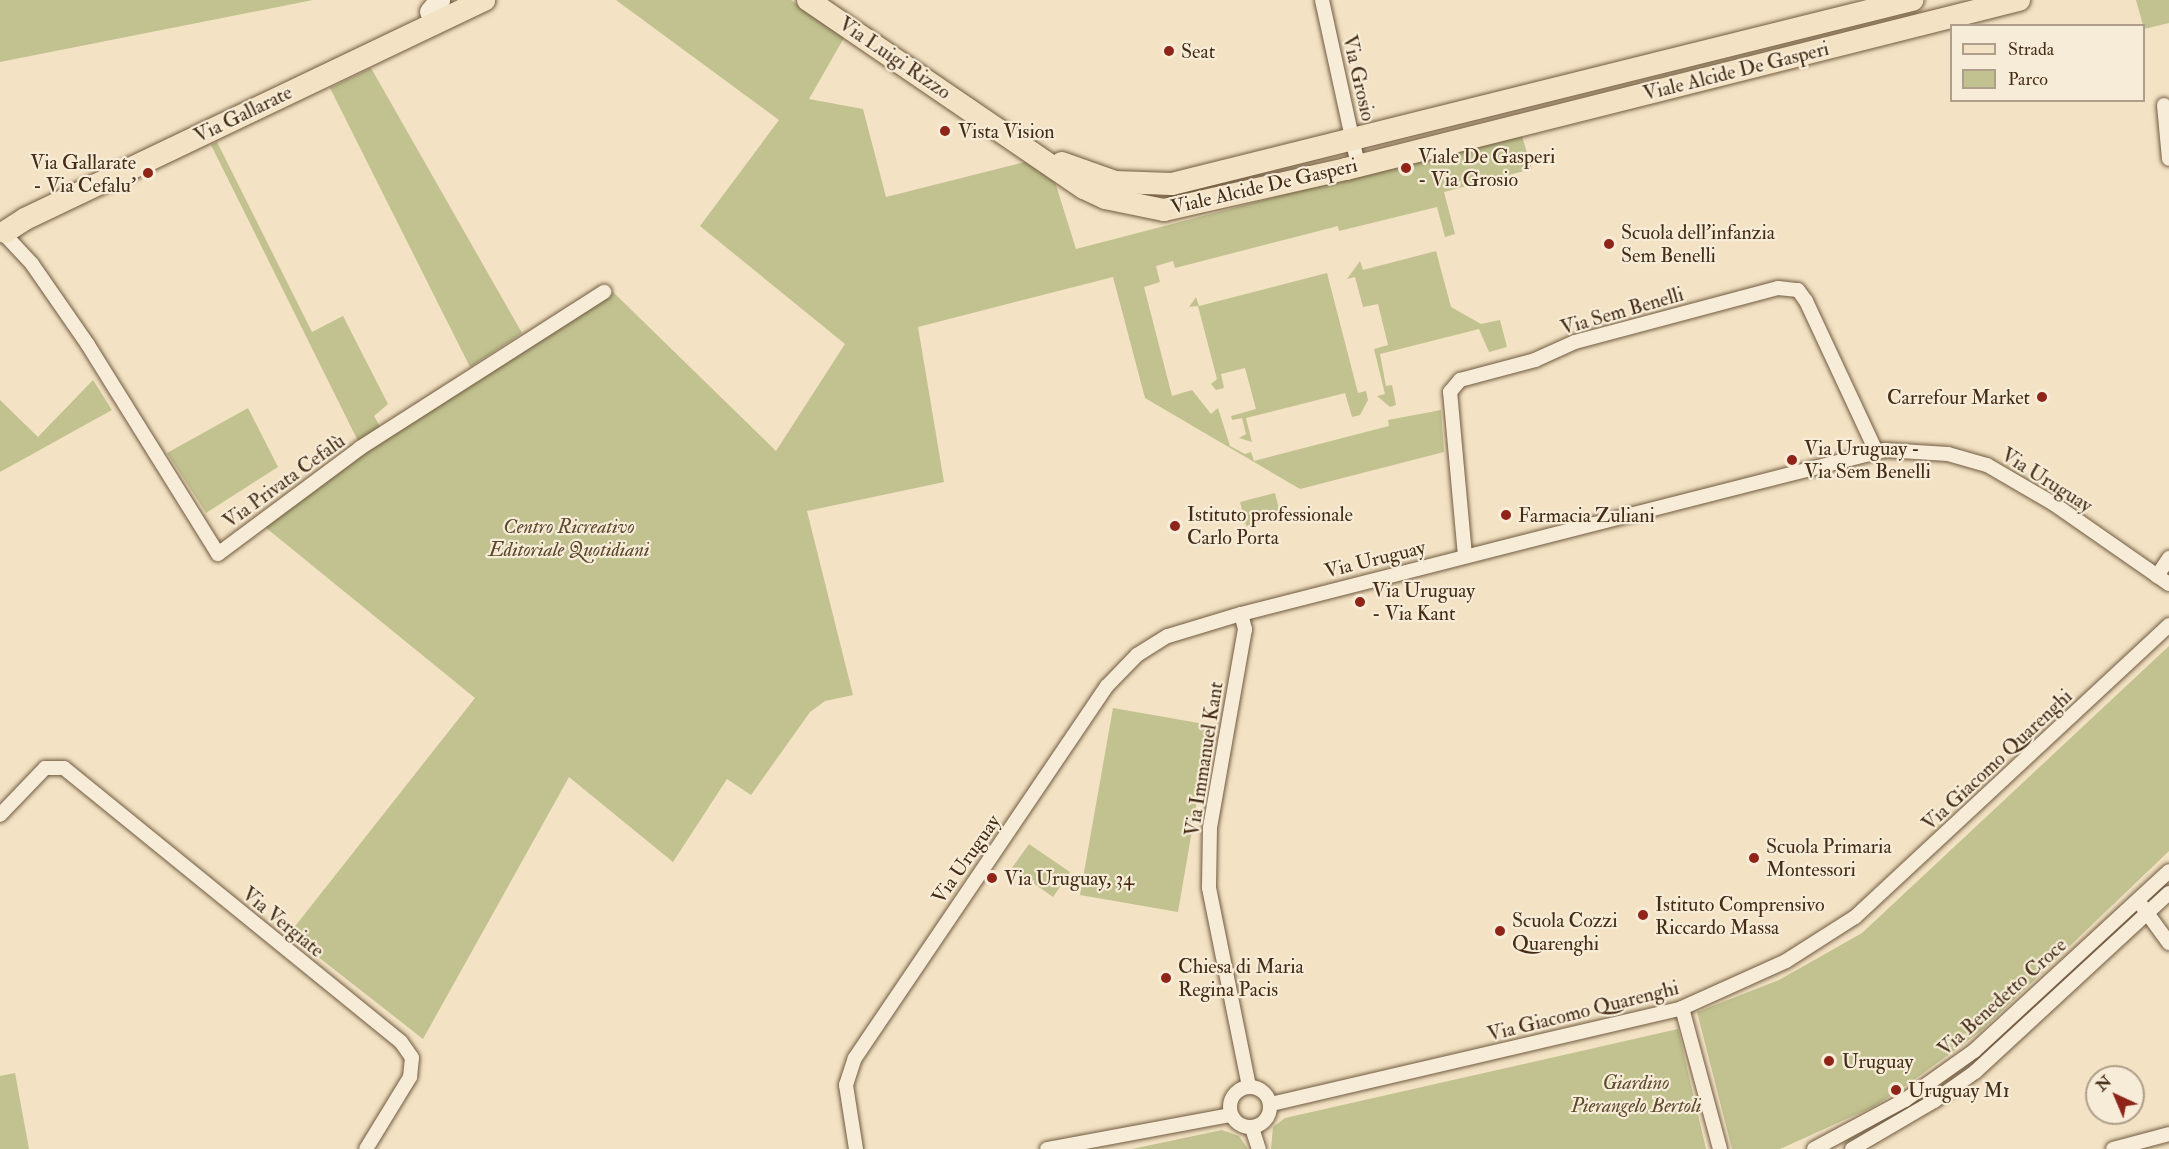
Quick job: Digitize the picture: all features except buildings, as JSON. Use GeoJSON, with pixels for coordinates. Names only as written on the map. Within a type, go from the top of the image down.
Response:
{"type":"FeatureCollection","features":[{"type":"Feature","properties":{"kind":"main road","name":"Via Gallarate"},"geometry":{"type":"LineString","coordinates":[[2,231],[435,6],[454,0]]}},
{"type":"Feature","properties":{"kind":"main road","name":"Via Gallarate"},"geometry":{"type":"LineString","coordinates":[[2,231],[484,0]]}},
{"type":"Feature","properties":{"kind":"main road","name":"Via Luigi Rizzo"},"geometry":{"type":"LineString","coordinates":[[808,0],[1041,155]]}},
{"type":"Feature","properties":{"kind":"main road","name":"Viale Alcide De Gasperi"},"geometry":{"type":"LineString","coordinates":[[1041,155],[1115,182],[1172,184],[1352,136],[1912,0]]}},
{"type":"Feature","properties":{"kind":"main road","name":"Viale Alcide De Gasperi"},"geometry":{"type":"LineString","coordinates":[[1041,155],[1084,188],[1106,198],[1164,210],[1358,165],[2019,0]]}},
{"type":"Feature","properties":{"kind":"street","name":"Via Grosio"},"geometry":{"type":"LineString","coordinates":[[1322,0],[1358,165]]}},
{"type":"Feature","properties":{"kind":"street"},"geometry":{"type":"LineString","coordinates":[[2164,105],[2169,159]]}},
{"type":"Feature","properties":{"kind":"street","name":"Via Privata Cefalù"},"geometry":{"type":"LineString","coordinates":[[2,231],[32,264],[88,345],[218,554],[360,448],[604,292]]}},
{"type":"Feature","properties":{"kind":"street","name":"Via Sem Benelli"},"geometry":{"type":"LineString","coordinates":[[1465,556],[1450,392],[1460,380],[1535,360],[1575,342],[1778,288],[1798,290],[1806,301],[1876,451]]}},
{"type":"Feature","properties":{"kind":"street","name":"Via Uruguay"},"geometry":{"type":"LineString","coordinates":[[856,1149],[846,1084],[855,1058],[1107,686],[1130,661],[1160,640],[1241,614],[1876,451],[1931,452],[1987,465],[2038,494],[2169,584]]}},
{"type":"Feature","properties":{"kind":"street"},"geometry":{"type":"LineString","coordinates":[[2157,576],[2169,558]]}},
{"type":"Feature","properties":{"kind":"street","name":"Via Immanuel Kant"},"geometry":{"type":"LineString","coordinates":[[1241,614],[1245,629],[1210,828],[1209,888],[1249,1087]]}},
{"type":"Feature","properties":{"kind":"street","name":"Via Giacomo Quarenghi"},"geometry":{"type":"LineString","coordinates":[[1270,1104],[1682,1008],[1786,961],[1855,917],[2169,625]]}},
{"type":"Feature","properties":{"kind":"street","name":"Via Vergiate"},"geometry":{"type":"LineString","coordinates":[[0,815],[38,774],[52,766],[68,771],[404,1046],[413,1063],[410,1077],[367,1146]]}},
{"type":"Feature","properties":{"kind":"street","name":"Via Benedetto Croce"},"geometry":{"type":"LineString","coordinates":[[1814,1149],[1920,1090],[1974,1051],[2169,871]]}},
{"type":"Feature","properties":{"kind":"street","name":"Via Benedetto Croce"},"geometry":{"type":"LineString","coordinates":[[1852,1149],[1934,1101],[1975,1072],[2169,893]]}},
{"type":"Feature","properties":{"kind":"street"},"geometry":{"type":"LineString","coordinates":[[2136,900],[2169,942]]}},
{"type":"Feature","properties":{"kind":"street"},"geometry":{"type":"LineString","coordinates":[[1682,1008],[1720,1149]]}},
{"type":"Feature","properties":{"kind":"street"},"geometry":{"type":"LineString","coordinates":[[1249,1087],[1261,1090],[1270,1104],[1264,1123],[1252,1128],[1239,1125],[1231,1115],[1233,1096],[1249,1087]]}},
{"type":"Feature","properties":{"kind":"street"},"geometry":{"type":"LineString","coordinates":[[1047,1149],[1231,1115]]}},
{"type":"Feature","properties":{"kind":"street"},"geometry":{"type":"LineString","coordinates":[[1252,1128],[1259,1149]]}},
{"type":"Feature","properties":{"kind":"street"},"geometry":{"type":"LineString","coordinates":[[2113,1149],[2169,1134]]}},
{"type":"Feature","properties":{"kind":"green space"},"geometry":{"type":"Polygon","coordinates":[[[0,0],[313,0],[0,62],[0,0]]]}},
{"type":"Feature","properties":{"kind":"green space","name":"Centro Ricreativo Editoriale Quotidiani"},"geometry":{"type":"Polygon","coordinates":[[[616,0],[791,0],[845,36],[809,99],[863,109],[886,197],[1025,162],[1055,182],[1076,249],[1521,133],[1532,169],[1444,192],[1455,234],[1445,237],[1437,207],[1339,231],[1338,226],[1175,268],[1173,261],[1156,266],[1160,282],[1144,287],[1172,396],[1192,390],[1211,414],[1218,408],[1230,446],[1245,454],[1251,452],[1254,461],[1389,426],[1388,420],[1441,410],[1444,452],[1300,489],[1145,398],[1113,277],[918,327],[944,482],[807,511],[853,695],[825,701],[810,712],[751,795],[727,779],[673,862],[569,777],[423,1039],[289,934],[475,698],[265,527],[363,454],[613,292],[776,451],[845,344],[700,226],[779,120],[616,0]]]}},
{"type":"Feature","properties":{"kind":"green space"},"geometry":{"type":"Polygon","coordinates":[[[2136,0],[2169,0],[2169,23],[2145,29],[2145,24],[2143,24],[2136,0]]]}},
{"type":"Feature","properties":{"kind":"green space"},"geometry":{"type":"Polygon","coordinates":[[[371,68],[522,333],[470,367],[330,88],[371,68]]]}},
{"type":"Feature","properties":{"kind":"green space"},"geometry":{"type":"Polygon","coordinates":[[[217,142],[312,332],[343,316],[388,404],[374,416],[381,428],[359,443],[211,145],[217,142]]]}},
{"type":"Feature","properties":{"kind":"green space"},"geometry":{"type":"Polygon","coordinates":[[[1436,251],[1451,307],[1481,324],[1500,320],[1507,347],[1489,352],[1479,329],[1380,354],[1386,386],[1392,385],[1396,405],[1390,407],[1377,396],[1385,394],[1374,349],[1388,345],[1378,304],[1363,307],[1355,277],[1347,279],[1360,261],[1363,270],[1436,251]]]}},
{"type":"Feature","properties":{"kind":"green space"},"geometry":{"type":"Polygon","coordinates":[[[1327,273],[1358,393],[1366,391],[1368,400],[1360,415],[1352,417],[1345,393],[1246,418],[1252,442],[1239,438],[1246,434],[1242,418],[1232,420],[1231,416],[1256,409],[1245,368],[1221,374],[1224,388],[1216,390],[1211,384],[1217,379],[1198,306],[1189,307],[1196,297],[1199,306],[1327,273]]]}},
{"type":"Feature","properties":{"kind":"green space"},"geometry":{"type":"Polygon","coordinates":[[[93,380],[112,410],[0,472],[0,400],[38,437],[93,380]]]}},
{"type":"Feature","properties":{"kind":"green space"},"geometry":{"type":"Polygon","coordinates":[[[248,408],[278,467],[206,513],[167,453],[248,408]]]}},
{"type":"Feature","properties":{"kind":"green space"},"geometry":{"type":"Polygon","coordinates":[[[1275,493],[1281,517],[1246,526],[1240,502],[1275,493]]]}},
{"type":"Feature","properties":{"kind":"green space"},"geometry":{"type":"Polygon","coordinates":[[[2169,646],[2169,851],[1981,1031],[1907,1085],[1873,1107],[1780,1149],[1732,1149],[1697,1012],[1779,980],[1862,933],[2169,646]]]}},
{"type":"Feature","properties":{"kind":"green space"},"geometry":{"type":"Polygon","coordinates":[[[1113,708],[1210,725],[1178,912],[1080,895],[1113,708]]]}},
{"type":"Feature","properties":{"kind":"green space"},"geometry":{"type":"Polygon","coordinates":[[[1029,844],[1070,872],[1053,897],[1012,868],[1029,844]]]}},
{"type":"Feature","properties":{"kind":"green space","name":"Giardino Pierangelo Bertoli"},"geometry":{"type":"Polygon","coordinates":[[[1678,1029],[1706,1149],[1271,1149],[1273,1127],[1285,1118],[1678,1029]]]}},
{"type":"Feature","properties":{"kind":"green space"},"geometry":{"type":"Polygon","coordinates":[[[15,1073],[29,1149],[0,1149],[0,1076],[15,1073]]]}},
{"type":"Feature","properties":{"kind":"green space"},"geometry":{"type":"Polygon","coordinates":[[[1222,1130],[1239,1136],[1248,1149],[1132,1149],[1222,1130]]]}},
{"type":"Feature","properties":{"kind":"place","name":"Seat"},"geometry":{"type":"Point","coordinates":[1169,51]}},
{"type":"Feature","properties":{"kind":"place","name":"Vista Vision"},"geometry":{"type":"Point","coordinates":[945,131]}},
{"type":"Feature","properties":{"kind":"place","name":"Viale De Gasperi - Via Grosio"},"geometry":{"type":"Point","coordinates":[1406,168]}},
{"type":"Feature","properties":{"kind":"place","name":"Via Gallarate - Via Cefalu'"},"geometry":{"type":"Point","coordinates":[148,173]}},
{"type":"Feature","properties":{"kind":"place","name":"Scuola dell'infanzia Sem Benelli"},"geometry":{"type":"Point","coordinates":[1609,244]}},
{"type":"Feature","properties":{"kind":"place","name":"Carrefour Market"},"geometry":{"type":"Point","coordinates":[2042,397]}},
{"type":"Feature","properties":{"kind":"place","name":"Via Uruguay - Via Sem Benelli"},"geometry":{"type":"Point","coordinates":[1792,460]}},
{"type":"Feature","properties":{"kind":"place","name":"Farmacia Zuliani"},"geometry":{"type":"Point","coordinates":[1506,515]}},
{"type":"Feature","properties":{"kind":"place","name":"Istituto professionale Carlo Porta"},"geometry":{"type":"Point","coordinates":[1175,526]}},
{"type":"Feature","properties":{"kind":"place","name":"Via Uruguay - Via Kant"},"geometry":{"type":"Point","coordinates":[1360,602]}},
{"type":"Feature","properties":{"kind":"place","name":"Scuola Primaria Montessori"},"geometry":{"type":"Point","coordinates":[1754,858]}},
{"type":"Feature","properties":{"kind":"place","name":"Via Uruguay, 34"},"geometry":{"type":"Point","coordinates":[992,878]}},
{"type":"Feature","properties":{"kind":"place","name":"Istituto Comprensivo Riccardo Massa"},"geometry":{"type":"Point","coordinates":[1643,915]}},
{"type":"Feature","properties":{"kind":"place","name":"Scuola Cozzi Quarenghi"},"geometry":{"type":"Point","coordinates":[1500,931]}},
{"type":"Feature","properties":{"kind":"place","name":"Chiesa di Maria Regina Pacis"},"geometry":{"type":"Point","coordinates":[1166,978]}},
{"type":"Feature","properties":{"kind":"place","name":"Uruguay"},"geometry":{"type":"Point","coordinates":[1829,1061]}},
{"type":"Feature","properties":{"kind":"place","name":"Uruguay M1"},"geometry":{"type":"Point","coordinates":[1896,1090]}}]}
